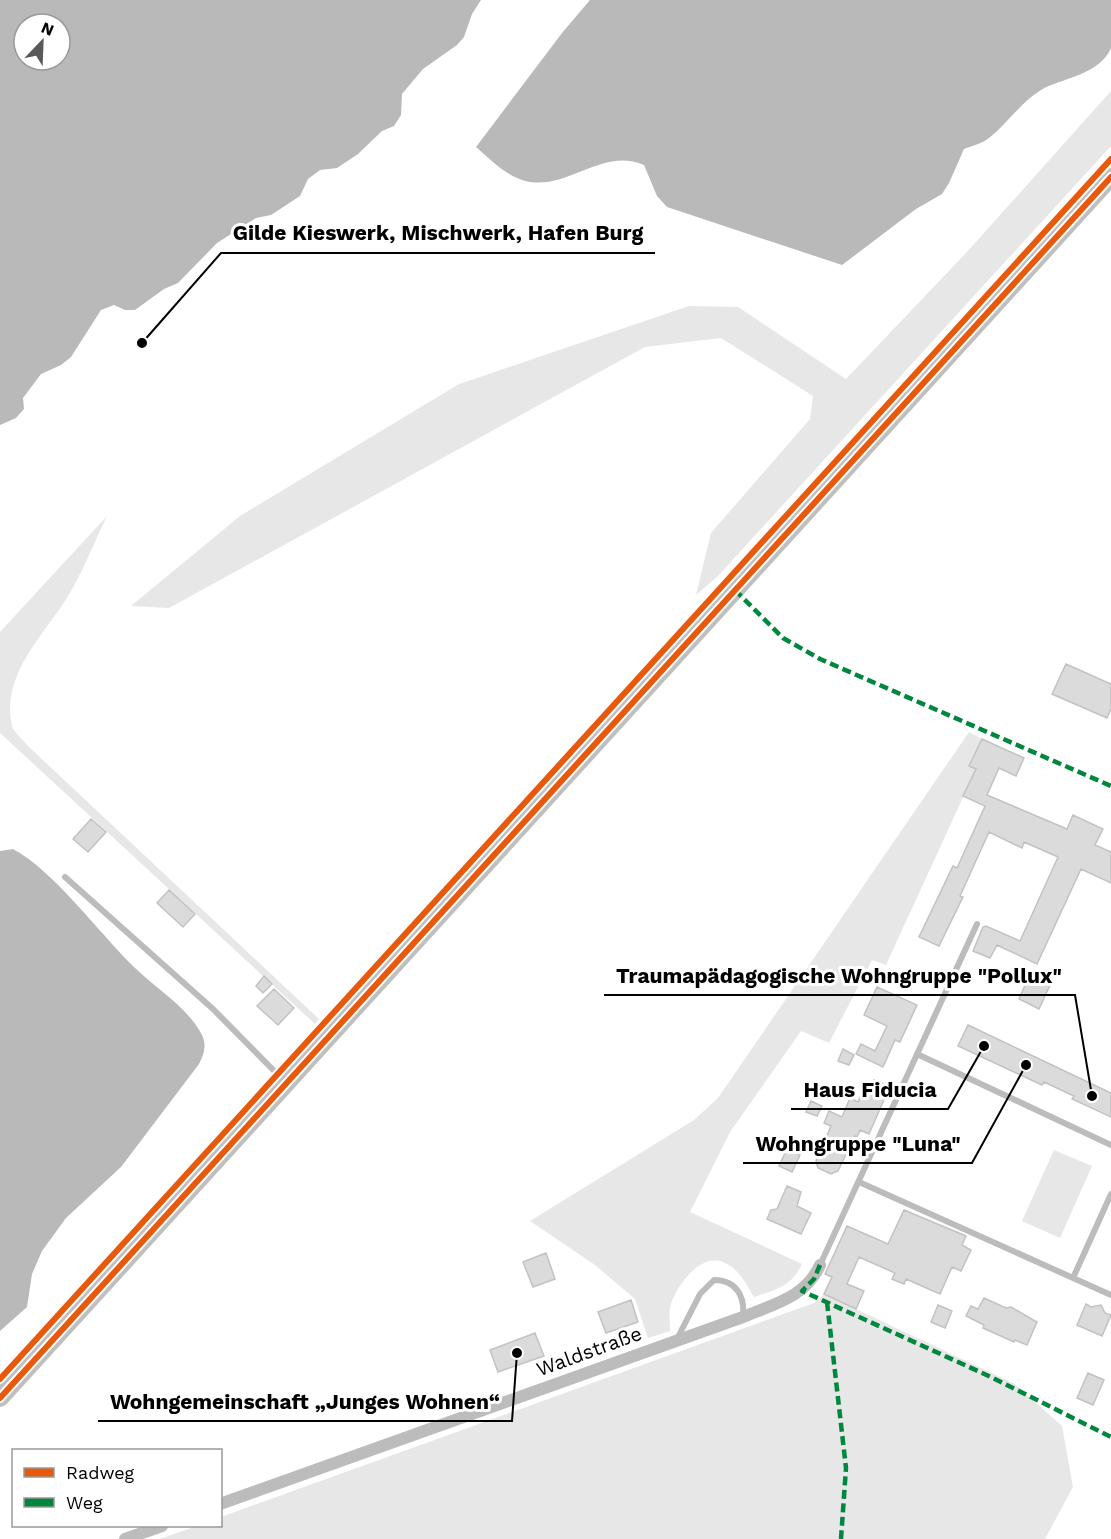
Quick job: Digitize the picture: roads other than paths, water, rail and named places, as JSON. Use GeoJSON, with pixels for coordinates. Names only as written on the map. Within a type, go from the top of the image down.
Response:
{"type":"FeatureCollection","features":[{"type":"Feature","properties":{"kind":"street"},"geometry":{"type":"LineString","coordinates":[[0,1398],[1111,177]]}},
{"type":"Feature","properties":{"kind":"street","name":"Waldstraße"},"geometry":{"type":"LineString","coordinates":[[222,1503],[743,1317],[802,1291],[814,1279],[820,1265]]}},
{"type":"Feature","properties":{"kind":"street"},"geometry":{"type":"LineString","coordinates":[[125,1539],[159,1527]]}},
{"type":"Feature","properties":{"kind":"lane"},"geometry":{"type":"LineString","coordinates":[[65,877],[213,1009],[286,1083]]}},
{"type":"Feature","properties":{"kind":"lane"},"geometry":{"type":"LineString","coordinates":[[820,1265],[977,924]]}},
{"type":"Feature","properties":{"kind":"lane"},"geometry":{"type":"LineString","coordinates":[[917,1054],[1111,1145]]}},
{"type":"Feature","properties":{"kind":"lane"},"geometry":{"type":"LineString","coordinates":[[859,1182],[1111,1295]]}},
{"type":"Feature","properties":{"kind":"lane"},"geometry":{"type":"LineString","coordinates":[[1072,1278],[1111,1194]]}},
{"type":"Feature","properties":{"kind":"lane"},"geometry":{"type":"LineString","coordinates":[[677,1341],[700,1294],[714,1280],[728,1282],[736,1287],[744,1306],[743,1317]]}},
{"type":"Feature","properties":{"kind":"place","name":"Gilde Kieswerk, Mischwerk, Hafen Burg"},"geometry":{"type":"Point","coordinates":[142,343]}},
{"type":"Feature","properties":{"kind":"place","name":"Haus Fiducia"},"geometry":{"type":"Point","coordinates":[984,1046]}},
{"type":"Feature","properties":{"kind":"place","name":"Wohngruppe \"Luna\""},"geometry":{"type":"Point","coordinates":[1026,1065]}},
{"type":"Feature","properties":{"kind":"place","name":"Traumapädagogische Wohngruppe \"Pollux\""},"geometry":{"type":"Point","coordinates":[1092,1096]}},
{"type":"Feature","properties":{"kind":"place","name":"Wohngemeinschaft „Junges Wohnen“"},"geometry":{"type":"Point","coordinates":[517,1353]}}]}
